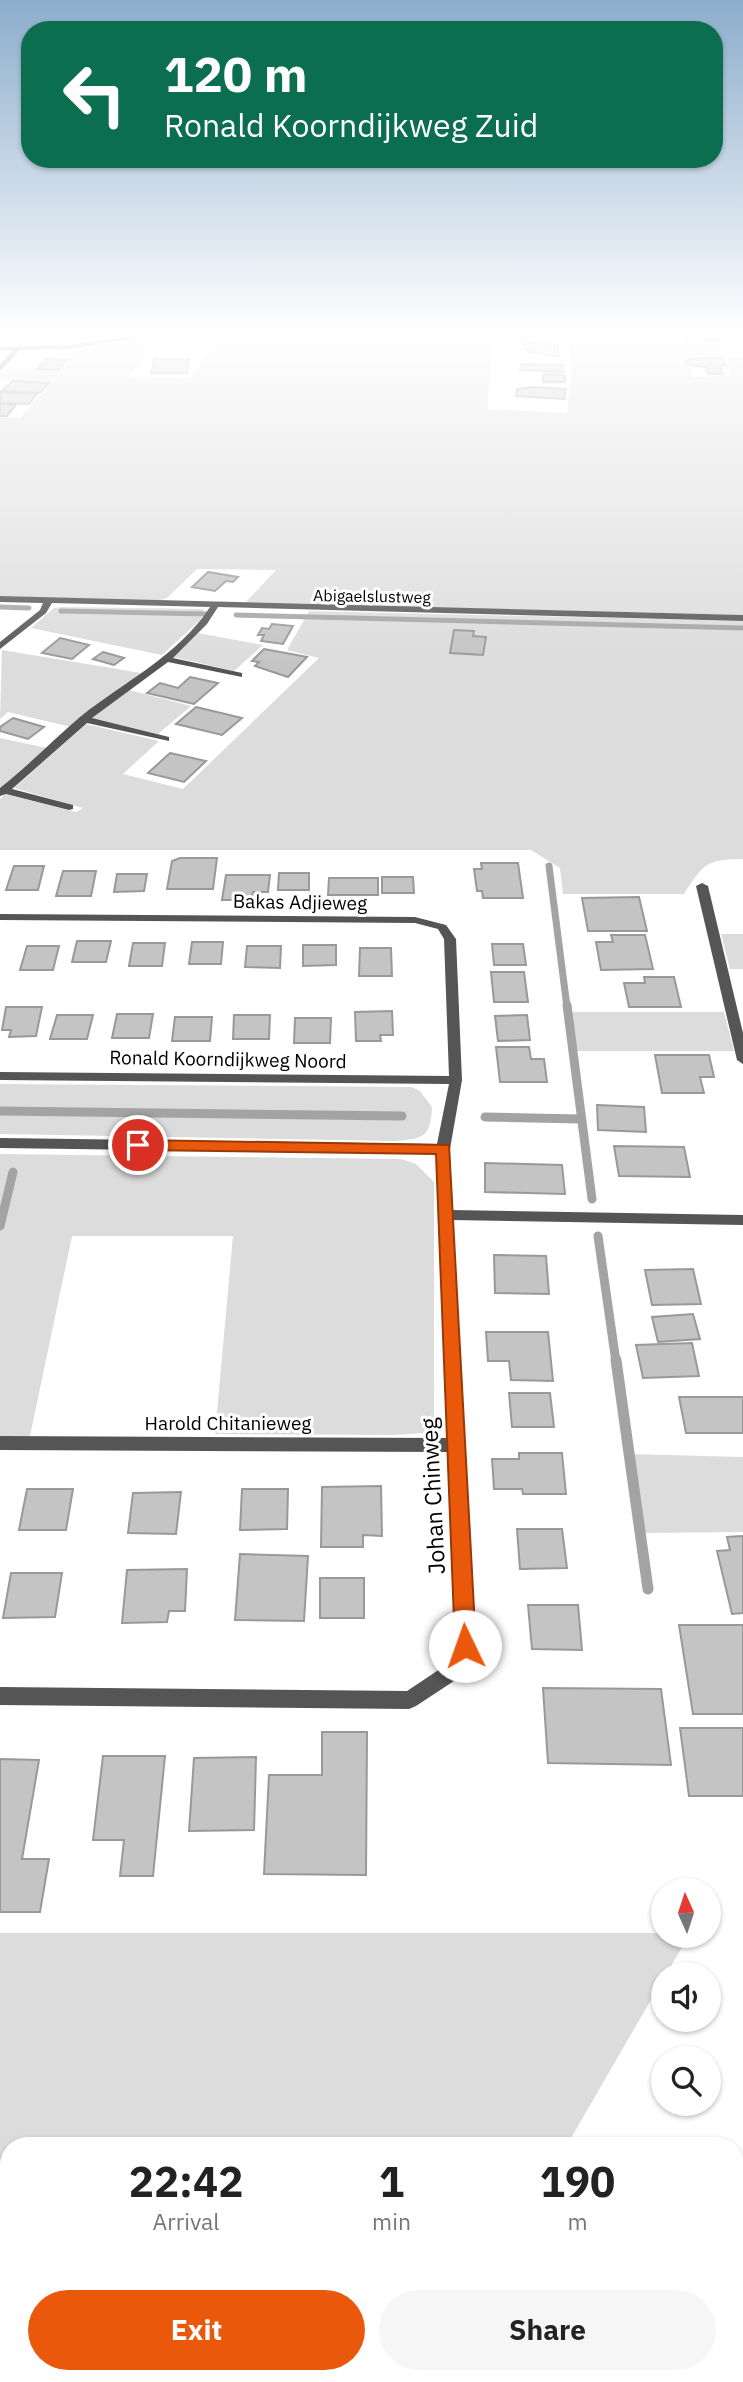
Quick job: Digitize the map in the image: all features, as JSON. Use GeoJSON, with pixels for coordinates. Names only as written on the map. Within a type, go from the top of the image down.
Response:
{"type":"FeatureCollection","features":[{"type":"Feature","properties":{"kind":"street","name":"Abigaelslustweg"},"geometry":{"type":"LineString","coordinates":[[0,599],[214,607],[743,618]]}},
{"type":"Feature","properties":{"kind":"street"},"geometry":{"type":"LineString","coordinates":[[0,646],[43,611],[48,602]]}},
{"type":"Feature","properties":{"kind":"street"},"geometry":{"type":"LineString","coordinates":[[2,792],[85,719],[165,659],[207,620],[214,607]]}},
{"type":"Feature","properties":{"kind":"street"},"geometry":{"type":"LineString","coordinates":[[165,659],[239,674]]}},
{"type":"Feature","properties":{"kind":"street"},"geometry":{"type":"LineString","coordinates":[[85,719],[166,739]]}},
{"type":"Feature","properties":{"kind":"street"},"geometry":{"type":"LineString","coordinates":[[2,792],[69,807]]}},
{"type":"Feature","properties":{"kind":"street"},"geometry":{"type":"LineString","coordinates":[[702,886],[743,1060]]}},
{"type":"Feature","properties":{"kind":"street","name":"Bakas Adjieweg"},"geometry":{"type":"LineString","coordinates":[[0,917],[415,920],[442,926],[450,939],[456,1080],[443,1149]]}},
{"type":"Feature","properties":{"kind":"street","name":"Ronald Koorndijkweg Noord"},"geometry":{"type":"LineString","coordinates":[[0,1076],[456,1080]]}},
{"type":"Feature","properties":{"kind":"street"},"geometry":{"type":"LineString","coordinates":[[0,1143],[443,1149]]}},
{"type":"Feature","properties":{"kind":"street","name":"Johan Chinweg"},"geometry":{"type":"LineString","coordinates":[[0,1696],[410,1700],[450,1673],[465,1646],[443,1149]]}},
{"type":"Feature","properties":{"kind":"street"},"geometry":{"type":"LineString","coordinates":[[444,1215],[743,1220]]}},
{"type":"Feature","properties":{"kind":"street","name":"Harold Chitanieweg"},"geometry":{"type":"LineString","coordinates":[[0,1443],[456,1445]]}},
{"type":"Feature","properties":{"kind":"shaded area"},"geometry":{"type":"Polygon","coordinates":[[[0,442],[743,442],[743,615],[245,603],[276,570],[197,569],[167,598],[158,601],[0,596],[0,442]]]}},
{"type":"Feature","properties":{"kind":"shaded area"},"geometry":{"type":"Polygon","coordinates":[[[54,608],[204,611],[200,620],[162,655],[31,628],[54,608]]]}},
{"type":"Feature","properties":{"kind":"shaded area"},"geometry":{"type":"Polygon","coordinates":[[[309,611],[743,621],[743,859],[721,860],[707,865],[684,894],[563,894],[560,868],[531,850],[0,850],[0,799],[5,794],[76,812],[83,808],[14,788],[86,724],[159,741],[123,774],[183,789],[319,658],[287,650],[309,611]]]}},
{"type":"Feature","properties":{"kind":"shaded area"},"geometry":{"type":"Polygon","coordinates":[[[198,633],[263,645],[234,671],[174,657],[198,633]]]}},
{"type":"Feature","properties":{"kind":"shaded area"},"geometry":{"type":"Polygon","coordinates":[[[2,650],[141,673],[71,727],[8,712],[0,719],[2,650]]]}},
{"type":"Feature","properties":{"kind":"shaded area"},"geometry":{"type":"Polygon","coordinates":[[[129,690],[191,706],[158,734],[92,718],[129,690]]]}},
{"type":"Feature","properties":{"kind":"shaded area"},"geometry":{"type":"Polygon","coordinates":[[[0,738],[47,748],[0,789],[0,738]]]}},
{"type":"Feature","properties":{"kind":"shaded area"},"geometry":{"type":"Polygon","coordinates":[[[721,934],[743,934],[743,969],[730,969],[721,934]]]}},
{"type":"Feature","properties":{"kind":"shaded area"},"geometry":{"type":"Polygon","coordinates":[[[567,1012],[724,1012],[734,1051],[572,1051],[567,1012]]]}},
{"type":"Feature","properties":{"kind":"shaded area"},"geometry":{"type":"Polygon","coordinates":[[[0,1084],[411,1087],[420,1091],[432,1107],[430,1125],[423,1135],[394,1141],[0,1134],[0,1084]]]}},
{"type":"Feature","properties":{"kind":"shaded area"},"geometry":{"type":"Polygon","coordinates":[[[0,1154],[401,1159],[416,1164],[434,1182],[434,1424],[423,1433],[394,1435],[215,1434],[233,1236],[72,1236],[30,1436],[0,1436],[0,1154]]]}},
{"type":"Feature","properties":{"kind":"shaded area"},"geometry":{"type":"Polygon","coordinates":[[[629,1454],[743,1457],[743,1532],[640,1533],[629,1454]]]}},
{"type":"Feature","properties":{"kind":"shaded area"},"geometry":{"type":"Polygon","coordinates":[[[0,1933],[651,1933],[651,1948],[682,1948],[673,1962],[651,1962],[651,2000],[572,2137],[0,2137],[0,1933]]]}},
{"type":"Feature","properties":{"kind":"building"},"geometry":{"type":"Polygon","coordinates":[[[208,572],[238,577],[233,582],[226,581],[215,591],[192,587],[208,572]]]}},
{"type":"Feature","properties":{"kind":"building"},"geometry":{"type":"Polygon","coordinates":[[[272,624],[293,626],[283,644],[261,641],[264,635],[258,635],[262,628],[269,629],[272,624]]]}},
{"type":"Feature","properties":{"kind":"building"},"geometry":{"type":"Polygon","coordinates":[[[454,630],[474,631],[473,636],[486,637],[483,655],[450,653],[454,630]]]}},
{"type":"Feature","properties":{"kind":"building"},"geometry":{"type":"Polygon","coordinates":[[[60,638],[89,645],[72,659],[42,653],[60,638]]]}},
{"type":"Feature","properties":{"kind":"building"},"geometry":{"type":"Polygon","coordinates":[[[264,649],[307,657],[288,677],[255,666],[259,662],[252,661],[264,649]]]}},
{"type":"Feature","properties":{"kind":"building"},"geometry":{"type":"Polygon","coordinates":[[[103,652],[124,658],[114,665],[93,659],[103,652]]]}},
{"type":"Feature","properties":{"kind":"building"},"geometry":{"type":"Polygon","coordinates":[[[190,677],[218,683],[194,704],[147,693],[160,683],[178,688],[190,677]]]}},
{"type":"Feature","properties":{"kind":"building"},"geometry":{"type":"Polygon","coordinates":[[[196,707],[242,718],[222,735],[176,724],[196,707]]]}},
{"type":"Feature","properties":{"kind":"building"},"geometry":{"type":"Polygon","coordinates":[[[13,718],[44,727],[28,739],[0,731],[0,727],[13,718]]]}},
{"type":"Feature","properties":{"kind":"building"},"geometry":{"type":"Polygon","coordinates":[[[170,753],[206,761],[184,782],[148,773],[170,753]]]}},
{"type":"Feature","properties":{"kind":"building"},"geometry":{"type":"Polygon","coordinates":[[[180,858],[217,858],[213,889],[167,889],[172,861],[180,858]]]}},
{"type":"Feature","properties":{"kind":"building"},"geometry":{"type":"Polygon","coordinates":[[[481,863],[518,863],[523,898],[483,898],[482,891],[477,891],[474,869],[482,869],[481,863]]]}},
{"type":"Feature","properties":{"kind":"building"},"geometry":{"type":"Polygon","coordinates":[[[14,866],[44,866],[38,890],[6,890],[14,866]]]}},
{"type":"Feature","properties":{"kind":"building"},"geometry":{"type":"Polygon","coordinates":[[[63,871],[96,871],[91,896],[56,896],[63,871]]]}},
{"type":"Feature","properties":{"kind":"building"},"geometry":{"type":"Polygon","coordinates":[[[279,873],[309,873],[309,890],[278,890],[279,873]]]}},
{"type":"Feature","properties":{"kind":"building"},"geometry":{"type":"Polygon","coordinates":[[[117,874],[147,874],[144,891],[114,892],[117,874]]]}},
{"type":"Feature","properties":{"kind":"building"},"geometry":{"type":"Polygon","coordinates":[[[226,875],[270,875],[268,892],[253,892],[251,900],[222,900],[226,875]]]}},
{"type":"Feature","properties":{"kind":"building"},"geometry":{"type":"Polygon","coordinates":[[[382,877],[413,877],[414,893],[382,893],[382,877]]]}},
{"type":"Feature","properties":{"kind":"building"},"geometry":{"type":"Polygon","coordinates":[[[329,878],[378,878],[378,895],[328,895],[329,878]]]}},
{"type":"Feature","properties":{"kind":"building"},"geometry":{"type":"Polygon","coordinates":[[[639,897],[647,931],[588,931],[582,898],[639,897]]]}},
{"type":"Feature","properties":{"kind":"building"},"geometry":{"type":"Polygon","coordinates":[[[611,935],[645,935],[653,969],[601,970],[596,942],[613,942],[611,935]]]}},
{"type":"Feature","properties":{"kind":"building"},"geometry":{"type":"Polygon","coordinates":[[[77,941],[111,941],[106,962],[72,962],[77,941]]]}},
{"type":"Feature","properties":{"kind":"building"},"geometry":{"type":"Polygon","coordinates":[[[192,942],[223,942],[221,964],[189,964],[192,942]]]}},
{"type":"Feature","properties":{"kind":"building"},"geometry":{"type":"Polygon","coordinates":[[[133,943],[165,943],[162,966],[129,966],[133,943]]]}},
{"type":"Feature","properties":{"kind":"building"},"geometry":{"type":"Polygon","coordinates":[[[492,944],[523,944],[526,965],[494,965],[492,944]]]}},
{"type":"Feature","properties":{"kind":"building"},"geometry":{"type":"Polygon","coordinates":[[[303,945],[336,945],[336,965],[303,966],[303,945]]]}},
{"type":"Feature","properties":{"kind":"building"},"geometry":{"type":"Polygon","coordinates":[[[27,946],[59,946],[53,970],[20,970],[27,946]]]}},
{"type":"Feature","properties":{"kind":"building"},"geometry":{"type":"Polygon","coordinates":[[[247,946],[281,946],[280,968],[245,967],[247,946]]]}},
{"type":"Feature","properties":{"kind":"building"},"geometry":{"type":"Polygon","coordinates":[[[360,948],[391,948],[392,976],[359,976],[360,948]]]}},
{"type":"Feature","properties":{"kind":"building"},"geometry":{"type":"Polygon","coordinates":[[[491,972],[524,972],[528,1002],[494,1002],[491,972]]]}},
{"type":"Feature","properties":{"kind":"building"},"geometry":{"type":"Polygon","coordinates":[[[644,977],[674,977],[681,1007],[629,1007],[624,983],[645,983],[644,977]]]}},
{"type":"Feature","properties":{"kind":"building"},"geometry":{"type":"Polygon","coordinates":[[[6,1007],[42,1007],[36,1036],[9,1037],[11,1030],[2,1030],[6,1007]]]}},
{"type":"Feature","properties":{"kind":"building"},"geometry":{"type":"Polygon","coordinates":[[[392,1011],[393,1035],[380,1035],[381,1041],[356,1041],[355,1012],[392,1011]]]}},
{"type":"Feature","properties":{"kind":"building"},"geometry":{"type":"Polygon","coordinates":[[[117,1014],[153,1014],[149,1038],[112,1038],[117,1014]]]}},
{"type":"Feature","properties":{"kind":"building"},"geometry":{"type":"Polygon","coordinates":[[[57,1015],[93,1015],[87,1039],[50,1039],[57,1015]]]}},
{"type":"Feature","properties":{"kind":"building"},"geometry":{"type":"Polygon","coordinates":[[[234,1015],[270,1015],[269,1039],[233,1039],[234,1015]]]}},
{"type":"Feature","properties":{"kind":"building"},"geometry":{"type":"Polygon","coordinates":[[[527,1015],[530,1040],[498,1041],[495,1016],[527,1015]]]}},
{"type":"Feature","properties":{"kind":"building"},"geometry":{"type":"Polygon","coordinates":[[[175,1017],[212,1017],[210,1041],[172,1041],[175,1017]]]}},
{"type":"Feature","properties":{"kind":"building"},"geometry":{"type":"Polygon","coordinates":[[[295,1018],[331,1018],[330,1043],[294,1043],[295,1018]]]}},
{"type":"Feature","properties":{"kind":"building"},"geometry":{"type":"Polygon","coordinates":[[[496,1047],[529,1047],[531,1059],[544,1059],[547,1082],[500,1082],[496,1047]]]}},
{"type":"Feature","properties":{"kind":"building"},"geometry":{"type":"Polygon","coordinates":[[[655,1055],[709,1055],[714,1077],[700,1077],[704,1093],[662,1093],[655,1055]]]}},
{"type":"Feature","properties":{"kind":"building"},"geometry":{"type":"Polygon","coordinates":[[[597,1105],[644,1107],[646,1132],[598,1130],[597,1105]]]}},
{"type":"Feature","properties":{"kind":"building"},"geometry":{"type":"Polygon","coordinates":[[[614,1146],[684,1147],[690,1177],[619,1176],[614,1146]]]}},
{"type":"Feature","properties":{"kind":"building"},"geometry":{"type":"Polygon","coordinates":[[[485,1163],[562,1165],[565,1194],[485,1192],[485,1163]]]}},
{"type":"Feature","properties":{"kind":"building"},"geometry":{"type":"Polygon","coordinates":[[[494,1255],[546,1256],[549,1294],[495,1293],[494,1255]]]}},
{"type":"Feature","properties":{"kind":"building"},"geometry":{"type":"Polygon","coordinates":[[[693,1269],[701,1304],[652,1305],[645,1270],[693,1269]]]}},
{"type":"Feature","properties":{"kind":"building"},"geometry":{"type":"Polygon","coordinates":[[[693,1314],[700,1339],[658,1342],[652,1317],[693,1314]]]}},
{"type":"Feature","properties":{"kind":"building"},"geometry":{"type":"Polygon","coordinates":[[[486,1332],[548,1332],[553,1381],[511,1380],[509,1361],[488,1361],[486,1332]]]}},
{"type":"Feature","properties":{"kind":"building"},"geometry":{"type":"Polygon","coordinates":[[[692,1343],[699,1376],[643,1378],[636,1345],[692,1343]]]}},
{"type":"Feature","properties":{"kind":"building"},"geometry":{"type":"Polygon","coordinates":[[[509,1393],[550,1393],[554,1427],[512,1427],[509,1393]]]}},
{"type":"Feature","properties":{"kind":"building"},"geometry":{"type":"Polygon","coordinates":[[[679,1397],[743,1397],[743,1433],[686,1433],[679,1397]]]}},
{"type":"Feature","properties":{"kind":"building"},"geometry":{"type":"Polygon","coordinates":[[[519,1453],[562,1453],[566,1494],[523,1494],[522,1489],[494,1489],[492,1459],[519,1459],[519,1453]]]}},
{"type":"Feature","properties":{"kind":"building"},"geometry":{"type":"Polygon","coordinates":[[[381,1486],[382,1536],[363,1535],[363,1547],[321,1547],[322,1487],[381,1486]]]}},
{"type":"Feature","properties":{"kind":"building"},"geometry":{"type":"Polygon","coordinates":[[[27,1489],[73,1489],[66,1530],[19,1530],[27,1489]]]}},
{"type":"Feature","properties":{"kind":"building"},"geometry":{"type":"Polygon","coordinates":[[[242,1489],[288,1489],[287,1529],[240,1530],[242,1489]]]}},
{"type":"Feature","properties":{"kind":"building"},"geometry":{"type":"Polygon","coordinates":[[[181,1492],[176,1534],[128,1533],[133,1493],[181,1492]]]}},
{"type":"Feature","properties":{"kind":"building"},"geometry":{"type":"Polygon","coordinates":[[[517,1529],[562,1529],[567,1568],[520,1569],[517,1529]]]}},
{"type":"Feature","properties":{"kind":"building"},"geometry":{"type":"Polygon","coordinates":[[[743,1536],[743,1613],[732,1614],[717,1551],[730,1550],[727,1537],[743,1536]]]}},
{"type":"Feature","properties":{"kind":"building"},"geometry":{"type":"Polygon","coordinates":[[[240,1554],[308,1556],[304,1621],[235,1620],[240,1554]]]}},
{"type":"Feature","properties":{"kind":"building"},"geometry":{"type":"Polygon","coordinates":[[[187,1569],[185,1611],[169,1611],[167,1622],[122,1623],[127,1570],[187,1569]]]}},
{"type":"Feature","properties":{"kind":"building"},"geometry":{"type":"Polygon","coordinates":[[[11,1573],[62,1573],[55,1617],[3,1618],[11,1573]]]}},
{"type":"Feature","properties":{"kind":"building"},"geometry":{"type":"Polygon","coordinates":[[[320,1578],[364,1578],[364,1618],[320,1618],[320,1578]]]}},
{"type":"Feature","properties":{"kind":"building"},"geometry":{"type":"Polygon","coordinates":[[[528,1605],[578,1605],[582,1650],[532,1649],[528,1605]]]}},
{"type":"Feature","properties":{"kind":"building"},"geometry":{"type":"Polygon","coordinates":[[[679,1625],[743,1625],[743,1714],[693,1714],[679,1625]]]}},
{"type":"Feature","properties":{"kind":"building"},"geometry":{"type":"Polygon","coordinates":[[[543,1688],[661,1689],[671,1765],[548,1763],[543,1688]]]}},
{"type":"Feature","properties":{"kind":"building"},"geometry":{"type":"Polygon","coordinates":[[[680,1728],[743,1728],[743,1796],[689,1796],[680,1728]]]}},
{"type":"Feature","properties":{"kind":"building"},"geometry":{"type":"Polygon","coordinates":[[[322,1732],[367,1732],[366,1875],[264,1874],[269,1775],[322,1775],[322,1732]]]}},
{"type":"Feature","properties":{"kind":"building"},"geometry":{"type":"Polygon","coordinates":[[[103,1756],[165,1756],[153,1876],[120,1876],[124,1840],[93,1840],[103,1756]]]}},
{"type":"Feature","properties":{"kind":"building"},"geometry":{"type":"Polygon","coordinates":[[[256,1757],[254,1830],[189,1831],[194,1758],[256,1757]]]}},
{"type":"Feature","properties":{"kind":"building"},"geometry":{"type":"Polygon","coordinates":[[[0,1759],[39,1760],[22,1859],[49,1859],[40,1912],[0,1912],[0,1759]]]}},
{"type":"Feature","properties":{"kind":"waterway"},"geometry":{"type":"LineString","coordinates":[[0,607],[29,608]]}},
{"type":"Feature","properties":{"kind":"waterway"},"geometry":{"type":"LineString","coordinates":[[61,611],[208,614]]}},
{"type":"Feature","properties":{"kind":"waterway"},"geometry":{"type":"LineString","coordinates":[[236,615],[743,628]]}},
{"type":"Feature","properties":{"kind":"waterway"},"geometry":{"type":"LineString","coordinates":[[549,866],[567,1007]]}},
{"type":"Feature","properties":{"kind":"waterway"},"geometry":{"type":"LineString","coordinates":[[567,1005],[592,1199]]}},
{"type":"Feature","properties":{"kind":"waterway"},"geometry":{"type":"LineString","coordinates":[[0,1111],[402,1116]]}},
{"type":"Feature","properties":{"kind":"waterway"},"geometry":{"type":"LineString","coordinates":[[485,1117],[580,1119]]}},
{"type":"Feature","properties":{"kind":"waterway"},"geometry":{"type":"LineString","coordinates":[[0,1226],[13,1172]]}},
{"type":"Feature","properties":{"kind":"waterway"},"geometry":{"type":"LineString","coordinates":[[598,1236],[616,1362]]}},
{"type":"Feature","properties":{"kind":"waterway"},"geometry":{"type":"LineString","coordinates":[[616,1360],[648,1589]]}},
{"type":"Feature","properties":{"kind":"route"},"geometry":{"type":"LineString","coordinates":[[138,1145],[443,1149],[465,1646]]}}]}
